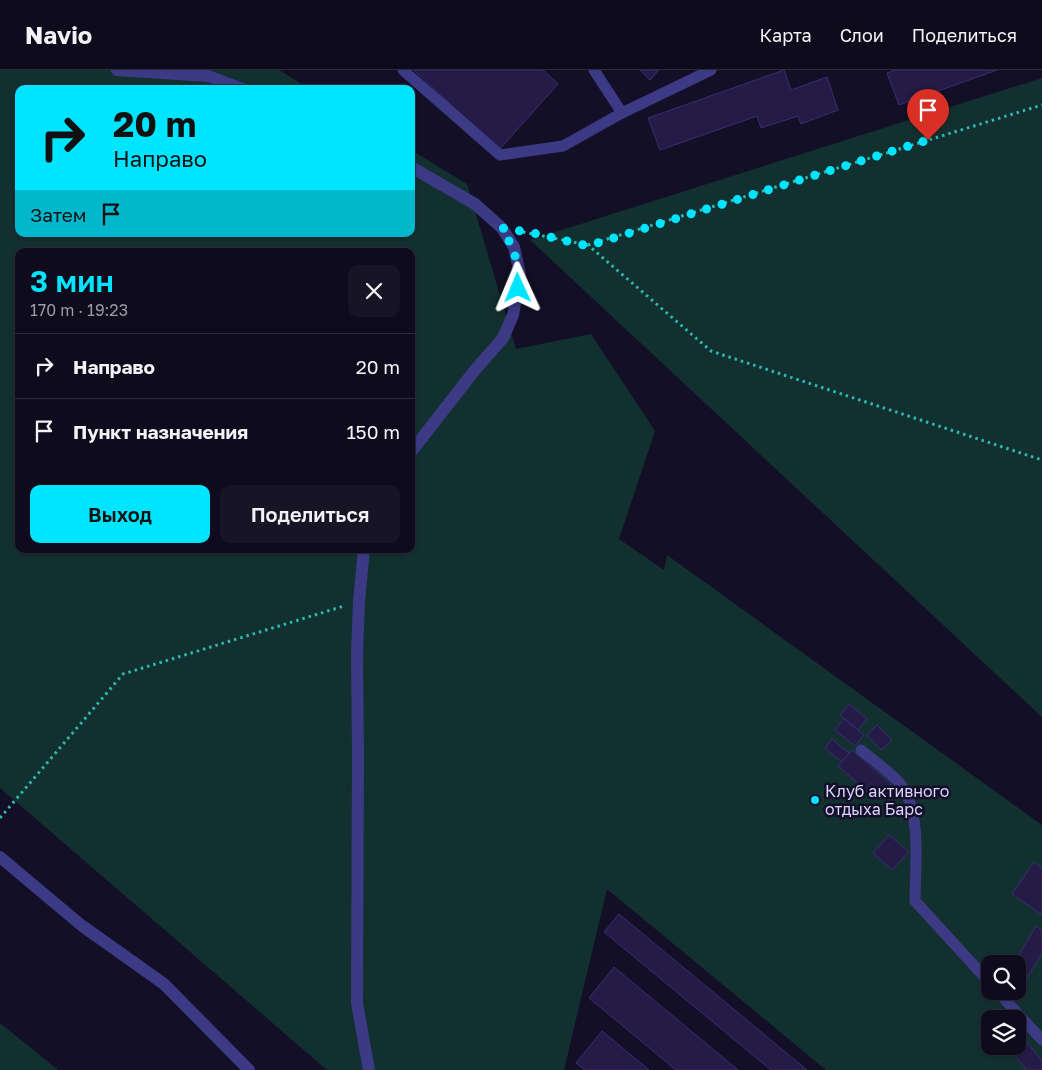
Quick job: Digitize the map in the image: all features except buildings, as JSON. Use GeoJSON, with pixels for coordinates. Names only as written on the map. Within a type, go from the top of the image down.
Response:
{"type":"FeatureCollection","features":[{"type":"Feature","properties":{"kind":"street"},"geometry":{"type":"LineString","coordinates":[[116,70],[208,76],[232,85]]}},
{"type":"Feature","properties":{"kind":"street"},"geometry":{"type":"LineString","coordinates":[[415,169],[475,204],[502,228],[514,247],[520,274],[514,315],[502,338],[415,447]]}},
{"type":"Feature","properties":{"kind":"street"},"geometry":{"type":"LineString","coordinates":[[364,553],[357,653],[357,1003],[369,1070]]}},
{"type":"Feature","properties":{"kind":"street"},"geometry":{"type":"LineString","coordinates":[[0,857],[81,925],[164,984],[249,1070]]}},
{"type":"Feature","properties":{"kind":"lane"},"geometry":{"type":"LineString","coordinates":[[403,70],[500,155],[563,146],[622,113],[711,70]]}},
{"type":"Feature","properties":{"kind":"lane"},"geometry":{"type":"LineString","coordinates":[[594,70],[622,113]]}},
{"type":"Feature","properties":{"kind":"lane"},"geometry":{"type":"LineString","coordinates":[[861,750],[900,784],[908,797],[913,814],[916,845],[914,901],[981,973]]}},
{"type":"Feature","properties":{"kind":"lane"},"geometry":{"type":"LineString","coordinates":[[1005,1000],[1042,1040]]}},
{"type":"Feature","properties":{"kind":"path"},"geometry":{"type":"LineString","coordinates":[[588,246],[1042,106]]}},
{"type":"Feature","properties":{"kind":"path"},"geometry":{"type":"LineString","coordinates":[[502,228],[588,246],[711,351],[1042,460]]}},
{"type":"Feature","properties":{"kind":"path"},"geometry":{"type":"LineString","coordinates":[[0,818],[123,674],[359,602]]}},
{"type":"Feature","properties":{"kind":"green space"},"geometry":{"type":"Polygon","coordinates":[[[0,70],[279,70],[303,85],[15,85],[15,237],[415,237],[415,152],[467,184],[516,349],[591,334],[655,431],[619,539],[664,570],[667,555],[1042,825],[1042,1070],[826,1070],[607,889],[564,1070],[327,1070],[0,788],[0,70]]]}},
{"type":"Feature","properties":{"kind":"green space"},"geometry":{"type":"Polygon","coordinates":[[[1042,78],[1042,717],[530,240],[1042,78]]]}},
{"type":"Feature","properties":{"kind":"green space"},"geometry":{"type":"Polygon","coordinates":[[[0,1023],[58,1070],[0,1070],[0,1023]]]}},
{"type":"Feature","properties":{"kind":"place","name":"Клуб активного отдыха Барс"},"geometry":{"type":"Point","coordinates":[815,800]}},
{"type":"Feature","properties":{"kind":"route"},"geometry":{"type":"LineString","coordinates":[[518,288],[520,274],[514,247],[502,228],[588,246],[928,140]]}}]}
